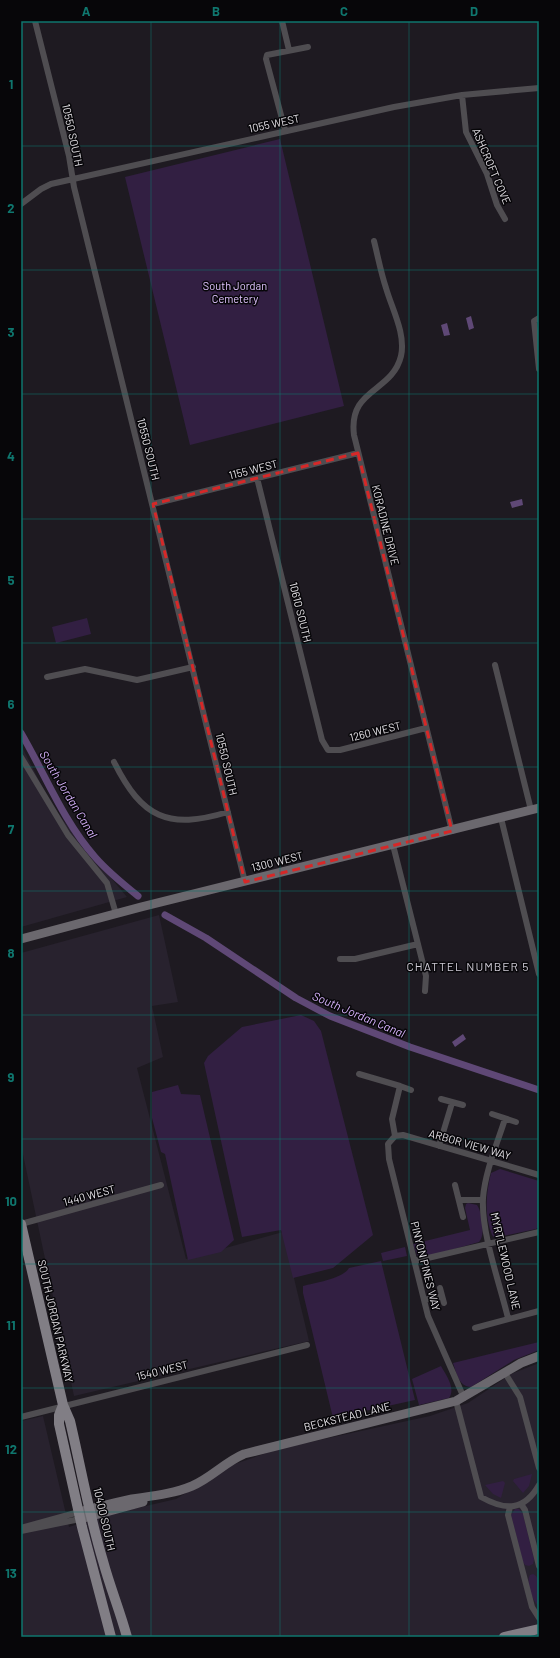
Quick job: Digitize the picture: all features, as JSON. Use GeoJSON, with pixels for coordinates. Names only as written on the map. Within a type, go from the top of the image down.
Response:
{"type":"FeatureCollection","features":[{"type":"Feature","properties":{"kind":"main road","name":"SOUTH JORDAN PARKWAY"},"geometry":{"type":"LineString","coordinates":[[21,1224],[63,1405],[59,1415],[59,1424],[79,1515]]}},
{"type":"Feature","properties":{"kind":"main road","name":"10400 SOUTH"},"geometry":{"type":"LineString","coordinates":[[63,1405],[69,1417],[90,1512],[103,1561],[118,1604],[127,1637]]}},
{"type":"Feature","properties":{"kind":"main road"},"geometry":{"type":"LineString","coordinates":[[79,1515],[111,1637]]}},
{"type":"Feature","properties":{"kind":"main road"},"geometry":{"type":"LineString","coordinates":[[504,1637],[539,1629]]}},
{"type":"Feature","properties":{"kind":"street","name":"10550 SOUTH"},"geometry":{"type":"LineString","coordinates":[[35,21],[69,156],[72,179],[245,882]]}},
{"type":"Feature","properties":{"kind":"street"},"geometry":{"type":"LineString","coordinates":[[282,21],[289,50]]}},
{"type":"Feature","properties":{"kind":"street"},"geometry":{"type":"LineString","coordinates":[[285,130],[266,59],[267,55],[308,46]]}},
{"type":"Feature","properties":{"kind":"street","name":"1055 WEST"},"geometry":{"type":"LineString","coordinates":[[21,204],[40,189],[72,179],[285,130],[462,95],[539,88]]}},
{"type":"Feature","properties":{"kind":"street","name":"ASHCROFT COVE"},"geometry":{"type":"LineString","coordinates":[[462,95],[466,132],[487,174],[497,205],[506,219]]}},
{"type":"Feature","properties":{"kind":"street","name":"KORADINE DRIVE"},"geometry":{"type":"LineString","coordinates":[[374,241],[386,291],[394,311],[400,336],[401,354],[395,371],[390,378],[364,397],[355,412],[353,427],[358,453],[452,831]]}},
{"type":"Feature","properties":{"kind":"street"},"geometry":{"type":"LineString","coordinates":[[539,318],[534,321],[539,369]]}},
{"type":"Feature","properties":{"kind":"street","name":"1155 WEST"},"geometry":{"type":"LineString","coordinates":[[153,504],[358,453]]}},
{"type":"Feature","properties":{"kind":"street","name":"10610 SOUTH"},"geometry":{"type":"LineString","coordinates":[[257,478],[322,740],[328,750]]}},
{"type":"Feature","properties":{"kind":"street"},"geometry":{"type":"LineString","coordinates":[[495,665],[535,809]]}},
{"type":"Feature","properties":{"kind":"street"},"geometry":{"type":"LineString","coordinates":[[47,677],[85,669],[137,680],[193,667]]}},
{"type":"Feature","properties":{"kind":"street","name":"1260 WEST"},"geometry":{"type":"LineString","coordinates":[[328,750],[340,750],[426,728]]}},
{"type":"Feature","properties":{"kind":"street"},"geometry":{"type":"LineString","coordinates":[[21,757],[68,834],[107,883],[116,914]]}},
{"type":"Feature","properties":{"kind":"street"},"geometry":{"type":"LineString","coordinates":[[114,762],[123,780],[135,796],[159,815],[179,821],[190,821],[228,812]]}},
{"type":"Feature","properties":{"kind":"street","name":"1300 WEST"},"geometry":{"type":"LineString","coordinates":[[21,939],[535,809]]}},
{"type":"Feature","properties":{"kind":"street"},"geometry":{"type":"LineString","coordinates":[[501,818],[539,974]]}},
{"type":"Feature","properties":{"kind":"street"},"geometry":{"type":"LineString","coordinates":[[393,845],[426,976],[425,991]]}},
{"type":"Feature","properties":{"kind":"street"},"geometry":{"type":"LineString","coordinates":[[340,959],[355,959],[418,944]]}},
{"type":"Feature","properties":{"kind":"street"},"geometry":{"type":"LineString","coordinates":[[360,1074],[411,1090]]}},
{"type":"Feature","properties":{"kind":"street"},"geometry":{"type":"LineString","coordinates":[[395,1136],[392,1119],[400,1086]]}},
{"type":"Feature","properties":{"kind":"street"},"geometry":{"type":"LineString","coordinates":[[441,1099],[463,1105]]}},
{"type":"Feature","properties":{"kind":"street"},"geometry":{"type":"LineString","coordinates":[[439,1146],[452,1103]]}},
{"type":"Feature","properties":{"kind":"street"},"geometry":{"type":"LineString","coordinates":[[492,1114],[516,1122]]}},
{"type":"Feature","properties":{"kind":"street","name":"MYRTLEWOOD LANE"},"geometry":{"type":"LineString","coordinates":[[505,1119],[485,1182],[483,1200],[489,1244],[508,1318]]}},
{"type":"Feature","properties":{"kind":"street","name":"ARBOR VIEW WAY"},"geometry":{"type":"LineString","coordinates":[[395,1136],[402,1135],[539,1175]]}},
{"type":"Feature","properties":{"kind":"street","name":"PINYON PINES WAY"},"geometry":{"type":"LineString","coordinates":[[395,1136],[388,1144],[389,1159],[424,1300],[460,1400],[481,1497],[501,1506],[510,1507]]}},
{"type":"Feature","properties":{"kind":"street","name":"1440 WEST"},"geometry":{"type":"LineString","coordinates":[[21,1224],[161,1185]]}},
{"type":"Feature","properties":{"kind":"street"},"geometry":{"type":"LineString","coordinates":[[455,1185],[460,1200],[463,1217]]}},
{"type":"Feature","properties":{"kind":"street"},"geometry":{"type":"LineString","coordinates":[[460,1200],[483,1200]]}},
{"type":"Feature","properties":{"kind":"street"},"geometry":{"type":"LineString","coordinates":[[415,1261],[539,1232]]}},
{"type":"Feature","properties":{"kind":"street"},"geometry":{"type":"LineString","coordinates":[[440,1288],[444,1303]]}},
{"type":"Feature","properties":{"kind":"street"},"geometry":{"type":"LineString","coordinates":[[424,1300],[442,1296]]}},
{"type":"Feature","properties":{"kind":"street"},"geometry":{"type":"LineString","coordinates":[[475,1328],[539,1310]]}},
{"type":"Feature","properties":{"kind":"street","name":"1540 WEST"},"geometry":{"type":"LineString","coordinates":[[21,1417],[63,1405],[307,1345]]}},
{"type":"Feature","properties":{"kind":"street","name":"BECKSTEAD LANE"},"geometry":{"type":"LineString","coordinates":[[21,1531],[90,1512],[136,1505],[159,1495],[187,1488],[202,1482],[229,1462],[244,1454],[460,1400],[505,1373],[539,1356]]}},
{"type":"Feature","properties":{"kind":"street"},"geometry":{"type":"LineString","coordinates":[[505,1373],[520,1397],[539,1468]]}},
{"type":"Feature","properties":{"kind":"street"},"geometry":{"type":"LineString","coordinates":[[539,1485],[529,1499],[521,1504],[510,1507],[508,1515],[532,1608],[539,1618]]}},
{"type":"Feature","properties":{"kind":"street"},"geometry":{"type":"LineString","coordinates":[[521,1504],[525,1510],[539,1566]]}},
{"type":"Feature","properties":{"kind":"street","name":"BECKSTEAD LANE"},"geometry":{"type":"LineString","coordinates":[[21,1528],[79,1515]]}},
{"type":"Feature","properties":{"kind":"highlighted area"},"geometry":{"type":"Polygon","coordinates":[[[358,453],[452,831],[245,882],[153,504],[358,453]]]}},
{"type":"Feature","properties":{"kind":"shaded area"},"geometry":{"type":"Polygon","coordinates":[[[471,316],[474,328],[469,330],[466,318],[471,316]]]}},
{"type":"Feature","properties":{"kind":"shaded area"},"geometry":{"type":"Polygon","coordinates":[[[447,323],[450,335],[444,336],[441,325],[447,323]]]}},
{"type":"Feature","properties":{"kind":"shaded area"},"geometry":{"type":"Polygon","coordinates":[[[522,499],[523,505],[512,508],[510,502],[522,499]]]}},
{"type":"Feature","properties":{"kind":"shaded area"},"geometry":{"type":"Polygon","coordinates":[[[21,745],[53,808],[127,897],[21,927],[21,745]]]}},
{"type":"Feature","properties":{"kind":"shaded area"},"geometry":{"type":"Polygon","coordinates":[[[159,915],[178,1002],[152,1006],[163,1057],[137,1068],[186,1259],[283,1232],[309,1341],[74,1396],[21,1145],[21,953],[159,915]]]}},
{"type":"Feature","properties":{"kind":"shaded area"},"geometry":{"type":"Polygon","coordinates":[[[463,1034],[466,1039],[455,1047],[452,1042],[463,1034]]]}},
{"type":"Feature","properties":{"kind":"shaded area"},"geometry":{"type":"Polygon","coordinates":[[[539,1363],[539,1637],[21,1637],[21,1421],[43,1416],[69,1527],[103,1516],[176,1499],[232,1465],[278,1449],[430,1416],[468,1403],[511,1374],[539,1363]]]}},
{"type":"Feature","properties":{"kind":"green space","name":"South Jordan Cemetery"},"geometry":{"type":"Polygon","coordinates":[[[280,139],[344,406],[190,445],[125,177],[280,139]]]}},
{"type":"Feature","properties":{"kind":"green space"},"geometry":{"type":"Polygon","coordinates":[[[87,618],[91,634],[56,643],[52,627],[87,618]]]}},
{"type":"Feature","properties":{"kind":"green space"},"geometry":{"type":"Polygon","coordinates":[[[301,1015],[314,1021],[321,1031],[373,1235],[333,1268],[293,1278],[281,1230],[242,1237],[204,1063],[208,1056],[242,1027],[301,1015]]]}},
{"type":"Feature","properties":{"kind":"green space"},"geometry":{"type":"Polygon","coordinates":[[[178,1085],[181,1094],[200,1095],[234,1240],[221,1252],[188,1260],[165,1154],[161,1152],[152,1118],[152,1092],[178,1085]]]}},
{"type":"Feature","properties":{"kind":"green space"},"geometry":{"type":"Polygon","coordinates":[[[500,1169],[539,1181],[539,1227],[536,1229],[495,1238],[492,1235],[489,1227],[487,1212],[488,1188],[491,1173],[500,1169]]]}},
{"type":"Feature","properties":{"kind":"green space"},"geometry":{"type":"Polygon","coordinates":[[[466,1204],[477,1205],[479,1208],[483,1229],[479,1242],[426,1257],[417,1255],[413,1244],[470,1230],[465,1208],[466,1204]]]}},
{"type":"Feature","properties":{"kind":"green space"},"geometry":{"type":"Polygon","coordinates":[[[405,1247],[407,1256],[383,1261],[381,1253],[405,1247]]]}},
{"type":"Feature","properties":{"kind":"green space"},"geometry":{"type":"Polygon","coordinates":[[[381,1261],[415,1400],[333,1418],[303,1293],[303,1286],[322,1282],[341,1275],[349,1268],[381,1261]]]}},
{"type":"Feature","properties":{"kind":"green space"},"geometry":{"type":"Polygon","coordinates":[[[539,1342],[539,1350],[514,1360],[471,1387],[464,1385],[461,1382],[453,1363],[539,1342]]]}},
{"type":"Feature","properties":{"kind":"green space"},"geometry":{"type":"Polygon","coordinates":[[[441,1366],[448,1377],[451,1386],[451,1394],[449,1398],[419,1405],[412,1379],[441,1366]]]}},
{"type":"Feature","properties":{"kind":"green space"},"geometry":{"type":"Polygon","coordinates":[[[532,1474],[529,1486],[523,1493],[513,1481],[514,1479],[532,1474]]]}},
{"type":"Feature","properties":{"kind":"green space"},"geometry":{"type":"Polygon","coordinates":[[[503,1481],[505,1483],[501,1498],[493,1494],[485,1485],[503,1481]]]}},
{"type":"Feature","properties":{"kind":"green space"},"geometry":{"type":"Polygon","coordinates":[[[515,1509],[519,1509],[523,1514],[534,1559],[533,1564],[529,1566],[525,1565],[523,1562],[511,1515],[515,1509]]]}},
{"type":"Feature","properties":{"kind":"green space"},"geometry":{"type":"Polygon","coordinates":[[[533,1574],[536,1576],[539,1584],[539,1607],[534,1601],[528,1583],[530,1575],[533,1574]]]}},
{"type":"Feature","properties":{"kind":"waterway","name":"South Jordan Canal"},"geometry":{"type":"LineString","coordinates":[[21,733],[73,828],[105,868],[138,896]]}},
{"type":"Feature","properties":{"kind":"waterway","name":"South Jordan Canal"},"geometry":{"type":"LineString","coordinates":[[165,915],[206,938],[296,998],[330,1016],[410,1047],[539,1090]]}},
{"type":"Feature","properties":{"kind":"district","name":"CHATTEL NUMBER 5"},"geometry":{"type":"Point","coordinates":[468,966]}}]}
